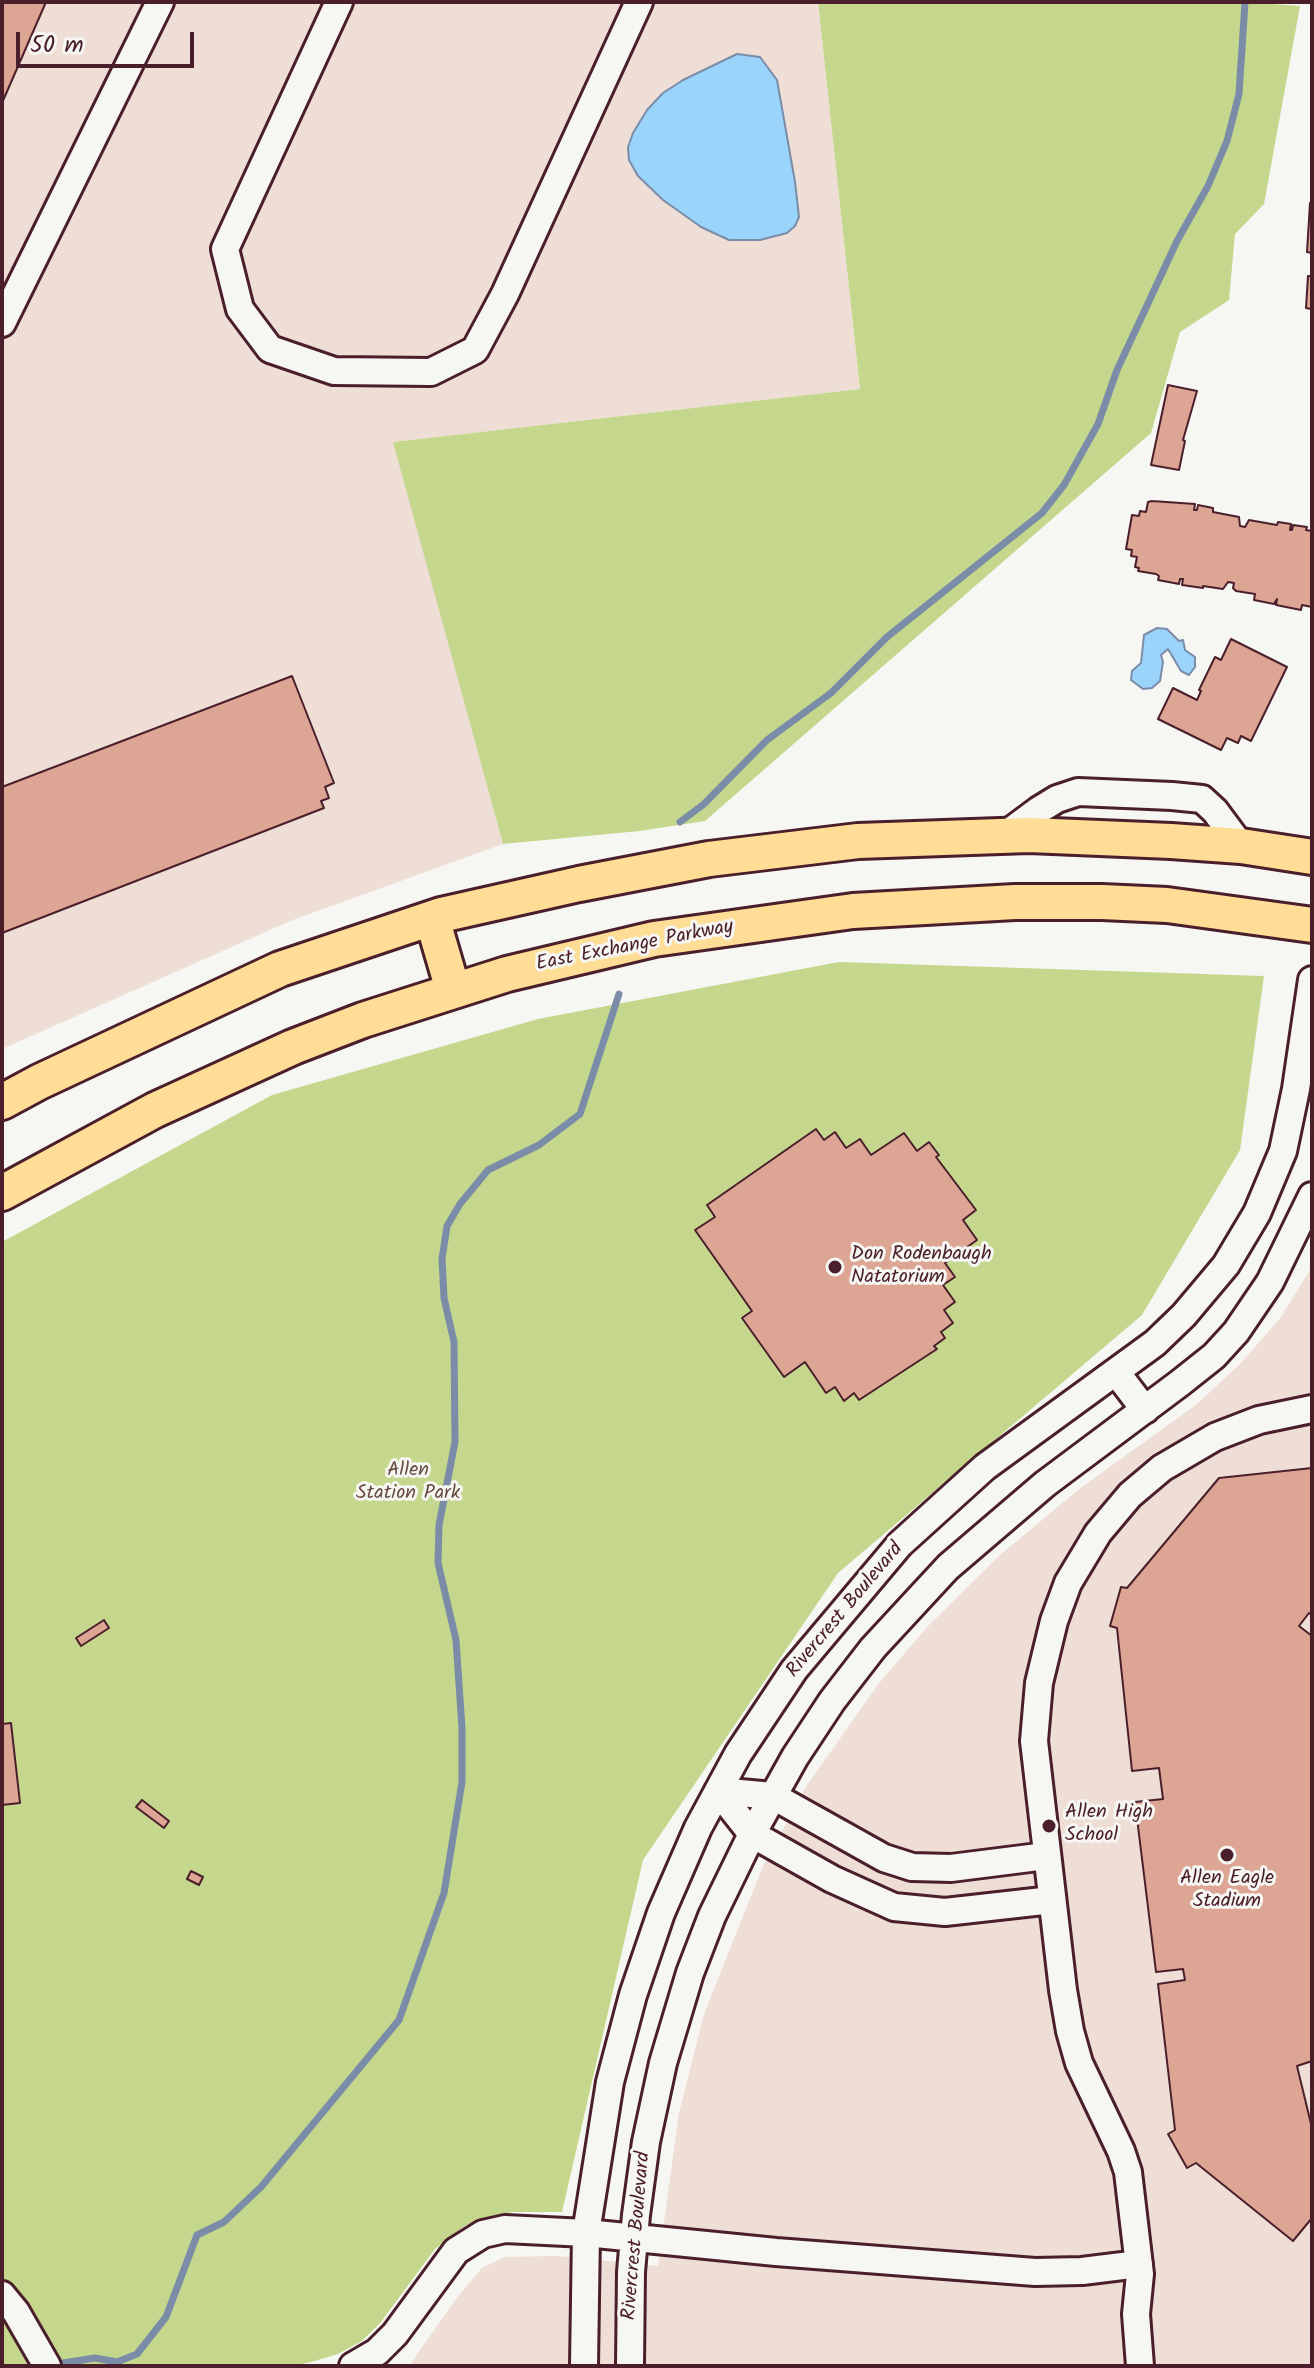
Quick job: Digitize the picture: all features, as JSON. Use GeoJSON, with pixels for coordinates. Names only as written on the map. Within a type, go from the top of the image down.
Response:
{"type":"FeatureCollection","features":[{"type":"Feature","properties":{"kind":"main road"},"geometry":{"type":"LineString","coordinates":[[2,1102],[280,969],[432,918],[579,884],[709,859],[858,841],[1004,836],[1100,837],[1241,846],[1312,857]]}},
{"type":"Feature","properties":{"kind":"main road","name":"East Exchange Parkway"},"geometry":{"type":"LineString","coordinates":[[2,1193],[223,1077],[363,1020],[453,990],[580,955],[654,939],[853,911],[966,904],[1116,902],[1167,905],[1312,925]]}},
{"type":"Feature","properties":{"kind":"main road"},"geometry":{"type":"LineString","coordinates":[[432,918],[453,990]]}},
{"type":"Feature","properties":{"kind":"street"},"geometry":{"type":"LineString","coordinates":[[2,323],[160,2]]}},
{"type":"Feature","properties":{"kind":"street"},"geometry":{"type":"LineString","coordinates":[[339,2],[225,249],[240,309],[270,349],[334,371],[417,372],[431,372],[475,350],[505,294],[639,2]]}},
{"type":"Feature","properties":{"kind":"street","name":"Rivercrest Boulevard"},"geometry":{"type":"LineString","coordinates":[[584,2366],[586,2233],[602,2119],[633,1995],[673,1884],[718,1791],[794,1670],[900,1544],[985,1467],[1155,1343],[1199,1299],[1237,1249],[1275,1172],[1288,1130],[1312,980]]}},
{"type":"Feature","properties":{"kind":"street","name":"Rivercrest Boulevard"},"geometry":{"type":"LineString","coordinates":[[630,2366],[634,2238],[651,2116],[679,2006],[712,1916],[773,1796],[832,1701],[873,1648],[923,1592],[1022,1502],[1214,1356],[1236,1332],[1270,1282],[1312,1196]]}},
{"type":"Feature","properties":{"kind":"street"},"geometry":{"type":"LineString","coordinates":[[1116,1372],[1145,1410]]}},
{"type":"Feature","properties":{"kind":"street"},"geometry":{"type":"LineString","coordinates":[[1140,2366],[1136,2314],[1139,2264],[1126,2162],[1086,2081],[1070,2031],[1046,1856],[1034,1741],[1035,1705],[1054,1621],[1068,1583],[1078,1563],[1119,1507],[1162,1468],[1230,1430],[1274,1416],[1312,1409]]}},
{"type":"Feature","properties":{"kind":"street"},"geometry":{"type":"LineString","coordinates":[[718,1791],[773,1796],[884,1858],[912,1867],[951,1868],[1046,1856]]}},
{"type":"Feature","properties":{"kind":"street"},"geometry":{"type":"LineString","coordinates":[[718,1791],[752,1834],[842,1884],[894,1907],[945,1912],[1052,1900]]}},
{"type":"Feature","properties":{"kind":"street"},"geometry":{"type":"LineString","coordinates":[[353,2366],[377,2352],[395,2334],[449,2259],[474,2239],[505,2229],[586,2233],[776,2252],[1035,2272],[1082,2271],[1139,2264]]}},
{"type":"Feature","properties":{"kind":"street"},"geometry":{"type":"LineString","coordinates":[[2,2295],[47,2366]]}},
{"type":"Feature","properties":{"kind":"shaded area"},"geometry":{"type":"Polygon","coordinates":[[[2,2],[818,2],[860,389],[394,442],[503,844],[290,921],[2,1049],[2,2]]]}},
{"type":"Feature","properties":{"kind":"shaded area","name":"Allen High School"},"geometry":{"type":"Polygon","coordinates":[[[1312,1267],[1312,2366],[409,2366],[482,2268],[505,2257],[556,2256],[658,2266],[679,2113],[704,2014],[763,1866],[807,1785],[880,1682],[928,1626],[1000,1555],[1078,1490],[1197,1404],[1241,1363],[1281,1317],[1312,1267]]]}},
{"type":"Feature","properties":{"kind":"green space"},"geometry":{"type":"Polygon","coordinates":[[[818,2],[1244,2],[1300,6],[1264,204],[1235,234],[1229,300],[1180,332],[1151,433],[705,821],[639,831],[503,844],[393,442],[860,389],[818,2]]]}},
{"type":"Feature","properties":{"kind":"green space","name":"Allen Station Park"},"geometry":{"type":"Polygon","coordinates":[[[839,962],[1264,976],[1240,1150],[1142,1315],[838,1573],[643,1860],[562,2212],[513,2212],[476,2220],[463,2227],[435,2249],[381,2322],[362,2341],[338,2354],[311,2362],[292,2366],[2,2366],[2,1242],[272,1095],[538,1019],[839,962]]]}},
{"type":"Feature","properties":{"kind":"water"},"geometry":{"type":"Polygon","coordinates":[[[737,54],[760,57],[777,80],[795,182],[799,217],[795,226],[787,233],[760,240],[729,240],[701,227],[663,200],[638,176],[629,160],[628,147],[633,133],[647,110],[663,93],[737,54]]]}},
{"type":"Feature","properties":{"kind":"water"},"geometry":{"type":"Polygon","coordinates":[[[1157,628],[1167,629],[1179,641],[1183,640],[1185,650],[1195,657],[1195,667],[1189,675],[1181,671],[1168,649],[1161,655],[1160,681],[1152,688],[1143,689],[1131,680],[1132,671],[1141,663],[1144,635],[1157,628]]]}},
{"type":"Feature","properties":{"kind":"building"},"geometry":{"type":"Polygon","coordinates":[[[2,2],[46,2],[2,103],[2,2]]]}},
{"type":"Feature","properties":{"kind":"building"},"geometry":{"type":"Polygon","coordinates":[[[1312,204],[1312,253],[1307,252],[1312,204]]]}},
{"type":"Feature","properties":{"kind":"building"},"geometry":{"type":"Polygon","coordinates":[[[1308,276],[1312,276],[1312,336],[1311,309],[1306,308],[1308,276]]]}},
{"type":"Feature","properties":{"kind":"building"},"geometry":{"type":"Polygon","coordinates":[[[1168,385],[1197,391],[1183,440],[1179,470],[1151,465],[1168,385]]]}},
{"type":"Feature","properties":{"kind":"building"},"geometry":{"type":"Polygon","coordinates":[[[1148,502],[1195,504],[1194,510],[1198,505],[1213,508],[1213,512],[1239,517],[1240,526],[1245,527],[1249,520],[1291,524],[1290,530],[1293,525],[1307,527],[1306,530],[1312,531],[1312,607],[1302,605],[1301,610],[1276,605],[1277,599],[1274,604],[1254,600],[1255,594],[1236,591],[1234,583],[1228,582],[1223,589],[1203,588],[1182,585],[1183,579],[1179,584],[1158,580],[1156,574],[1138,571],[1139,568],[1135,567],[1137,557],[1131,556],[1132,550],[1126,549],[1132,515],[1139,516],[1140,511],[1146,512],[1148,502]]]}},
{"type":"Feature","properties":{"kind":"building"},"geometry":{"type":"Polygon","coordinates":[[[1231,639],[1287,667],[1251,741],[1241,736],[1238,743],[1227,738],[1221,750],[1158,719],[1173,688],[1197,700],[1215,657],[1221,660],[1231,639]]]}},
{"type":"Feature","properties":{"kind":"building"},"geometry":{"type":"Polygon","coordinates":[[[292,676],[334,783],[325,787],[329,798],[321,801],[324,808],[2,933],[2,787],[292,676]]]}},
{"type":"Feature","properties":{"kind":"building","name":"Don Rodenbaugh Natatorium"},"geometry":{"type":"Polygon","coordinates":[[[816,1129],[824,1140],[835,1132],[846,1148],[860,1139],[871,1155],[904,1133],[917,1151],[929,1142],[939,1155],[936,1157],[976,1210],[963,1220],[977,1240],[945,1263],[955,1277],[943,1285],[955,1302],[944,1310],[953,1323],[941,1332],[945,1338],[934,1346],[937,1349],[859,1400],[854,1393],[844,1401],[835,1387],[826,1393],[805,1362],[784,1377],[742,1318],[752,1311],[695,1230],[715,1217],[707,1205],[816,1129]]]}},
{"type":"Feature","properties":{"kind":"building","name":"Allen Eagle Stadium"},"geometry":{"type":"Polygon","coordinates":[[[1312,1468],[1312,1615],[1309,1613],[1299,1626],[1312,1636],[1312,2061],[1297,2066],[1312,2128],[1312,2218],[1293,2241],[1196,2163],[1187,2168],[1168,2134],[1175,2130],[1158,1984],[1185,1980],[1183,1969],[1156,1972],[1135,1802],[1163,1799],[1159,1768],[1132,1771],[1117,1628],[1110,1626],[1121,1587],[1127,1588],[1219,1478],[1312,1468]]]}},
{"type":"Feature","properties":{"kind":"building"},"geometry":{"type":"Polygon","coordinates":[[[104,1620],[109,1628],[81,1646],[76,1638],[104,1620]]]}},
{"type":"Feature","properties":{"kind":"building"},"geometry":{"type":"Polygon","coordinates":[[[11,1723],[20,1803],[2,1805],[2,1724],[11,1723]]]}},
{"type":"Feature","properties":{"kind":"building"},"geometry":{"type":"Polygon","coordinates":[[[142,1800],[169,1821],[164,1828],[136,1807],[142,1800]]]}},
{"type":"Feature","properties":{"kind":"building"},"geometry":{"type":"Polygon","coordinates":[[[191,1871],[203,1877],[199,1885],[187,1879],[191,1871]]]}},
{"type":"Feature","properties":{"kind":"waterway"},"geometry":{"type":"LineString","coordinates":[[680,822],[704,804],[767,740],[831,693],[887,637],[1042,513],[1064,485],[1098,424],[1117,370],[1227,141],[1239,94],[1245,2]]}},
{"type":"Feature","properties":{"kind":"waterway"},"geometry":{"type":"LineString","coordinates":[[50,2365],[95,2358],[117,2362],[137,2354],[166,2317],[197,2235],[224,2222],[261,2187],[399,2020],[444,1893],[462,1782],[456,1640],[438,1563],[439,1525],[455,1442],[454,1342],[444,1298],[442,1259],[447,1226],[460,1204],[488,1170],[539,1145],[580,1114],[619,994]]}},
{"type":"Feature","properties":{"kind":"place","name":"Don Rodenbaugh Natatorium"},"geometry":{"type":"Point","coordinates":[835,1267]}},
{"type":"Feature","properties":{"kind":"place","name":"Allen High School"},"geometry":{"type":"Point","coordinates":[1049,1826]}},
{"type":"Feature","properties":{"kind":"place","name":"Allen Eagle Stadium"},"geometry":{"type":"Point","coordinates":[1227,1855]}}]}
